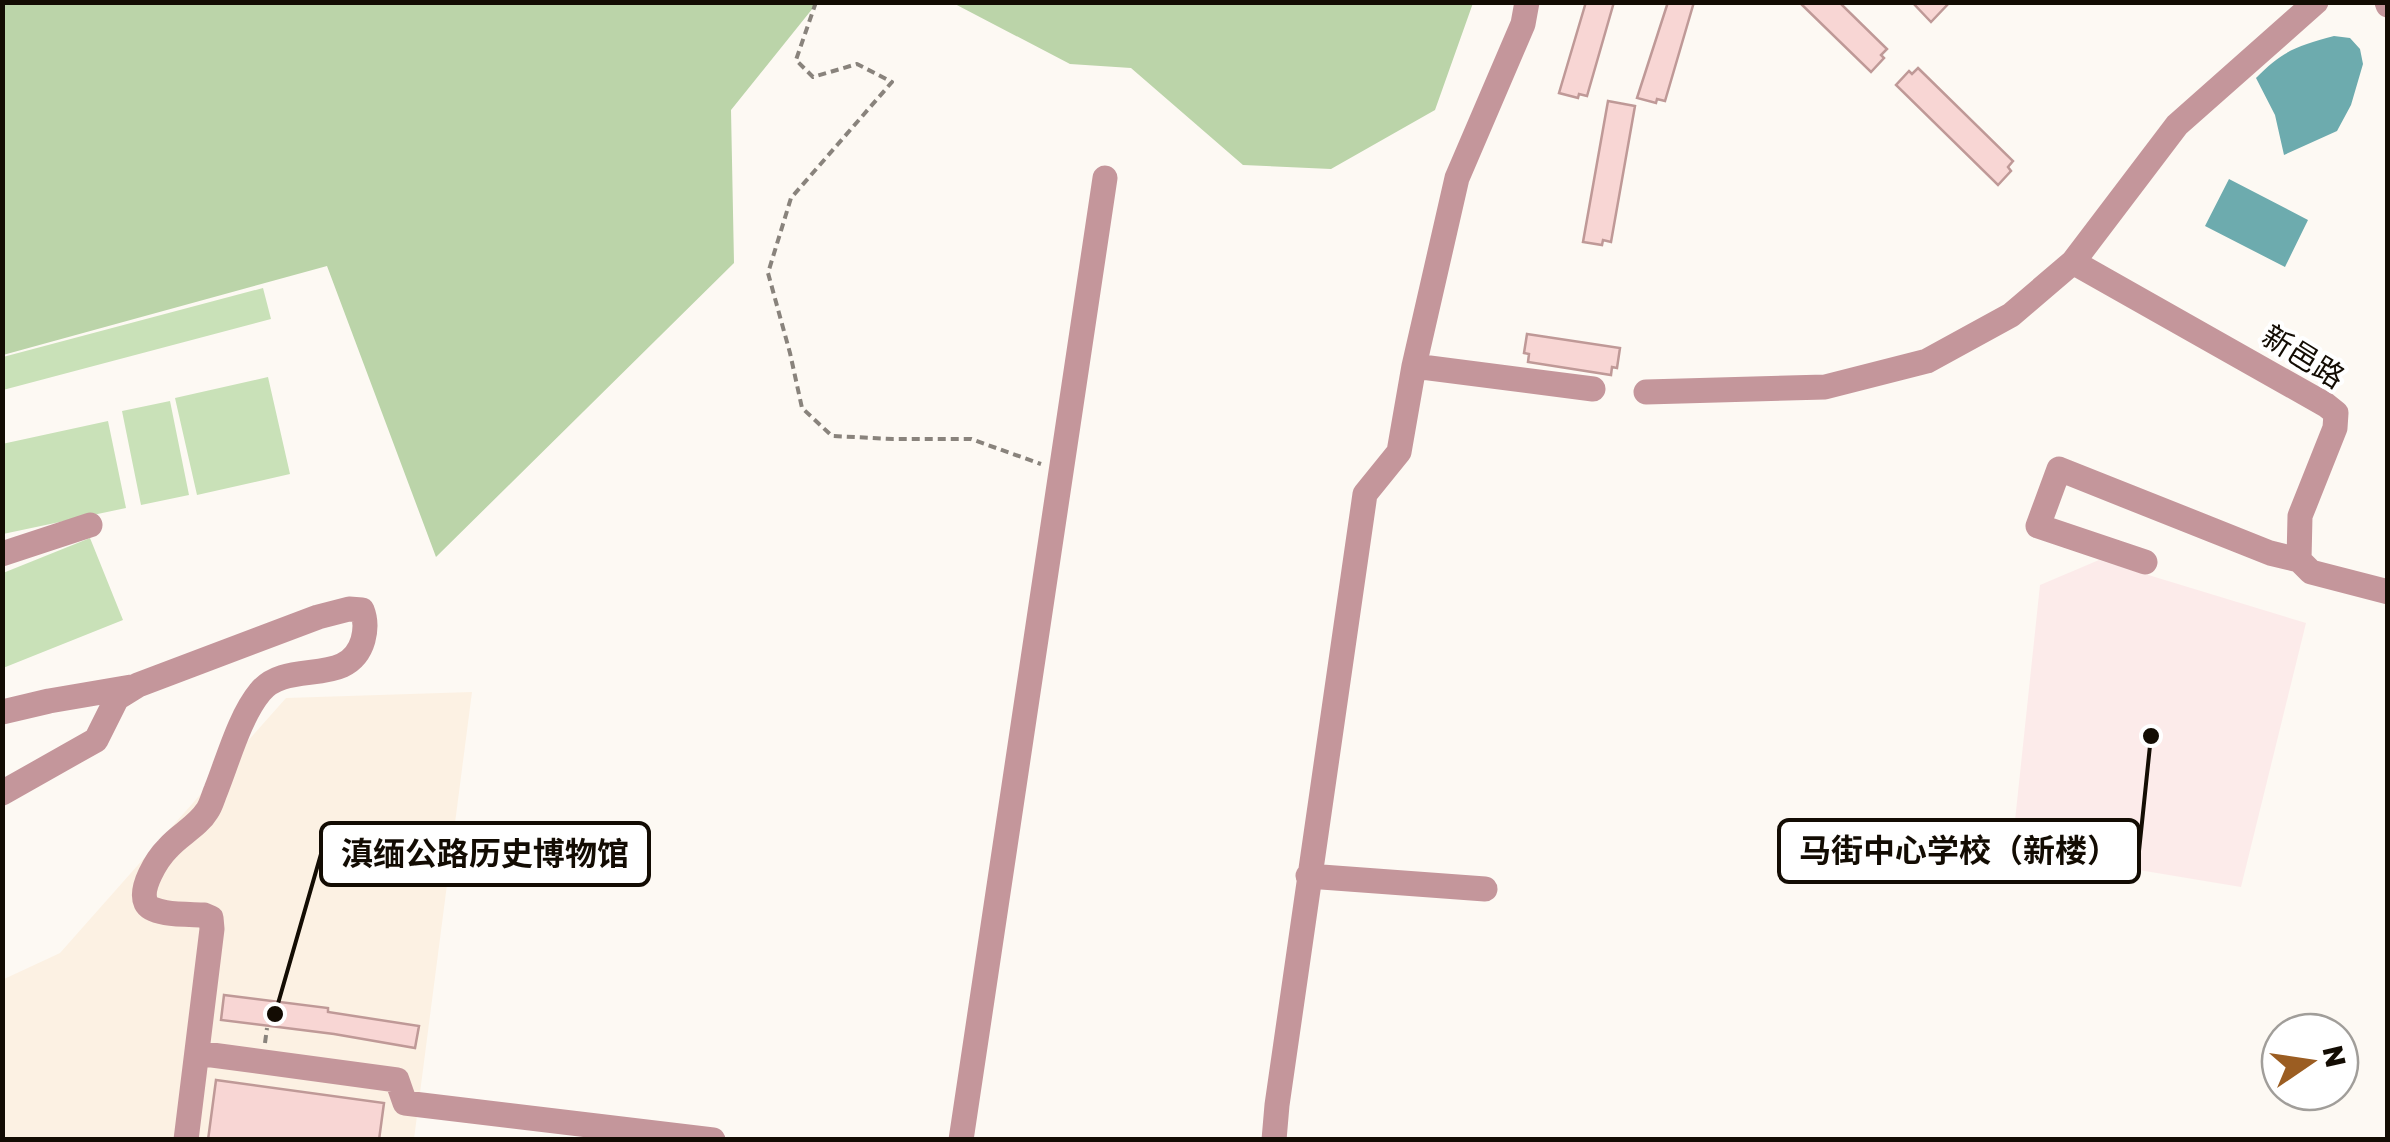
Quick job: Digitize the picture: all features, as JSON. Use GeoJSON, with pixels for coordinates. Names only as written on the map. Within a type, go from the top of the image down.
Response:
{"type":"FeatureCollection","features":[{"type":"Feature","properties":{"kind":"street"},"geometry":{"type":"LineString","coordinates":[[1274,1140],[1308,876],[1365,494],[1398,452],[1457,178],[1523,24],[1527,2]]}},
{"type":"Feature","properties":{"kind":"street"},"geometry":{"type":"LineString","coordinates":[[1646,392],[1825,387],[1928,362],[2011,315],[2072,262],[2178,126],[2316,2]]}},
{"type":"Feature","properties":{"kind":"street"},"geometry":{"type":"LineString","coordinates":[[961,1140],[1105,178]]}},
{"type":"Feature","properties":{"kind":"street","name":"新邑路"},"geometry":{"type":"LineString","coordinates":[[2072,262],[2336,413],[2336,428],[2300,516],[2299,560]]}},
{"type":"Feature","properties":{"kind":"street"},"geometry":{"type":"LineString","coordinates":[[1414,366],[1593,389]]}},
{"type":"Feature","properties":{"kind":"street"},"geometry":{"type":"LineString","coordinates":[[2145,562],[2038,526],[2059,468],[2270,554],[2299,560],[2311,572],[2388,592]]}},
{"type":"Feature","properties":{"kind":"street"},"geometry":{"type":"LineString","coordinates":[[2,554],[90,526]]}},
{"type":"Feature","properties":{"kind":"street"},"geometry":{"type":"LineString","coordinates":[[2,793],[96,740],[117,698],[136,686],[318,616],[352,608],[362,610],[366,620],[360,652],[347,664],[289,676],[262,689],[248,712],[207,812],[165,850],[149,878],[144,894],[153,911],[211,918],[186,1140]]}},
{"type":"Feature","properties":{"kind":"street"},"geometry":{"type":"LineString","coordinates":[[2,712],[136,686]]}},
{"type":"Feature","properties":{"kind":"street"},"geometry":{"type":"LineString","coordinates":[[1308,876],[1485,889]]}},
{"type":"Feature","properties":{"kind":"street"},"geometry":{"type":"LineString","coordinates":[[197,1053],[396,1080],[405,1103],[712,1140]]}},
{"type":"Feature","properties":{"kind":"path"},"geometry":{"type":"LineString","coordinates":[[816,2],[796,60],[812,76],[858,64],[892,82],[791,198],[768,273],[802,408],[832,436],[972,438],[1061,471]]}},
{"type":"Feature","properties":{"kind":"shaded area"},"geometry":{"type":"Polygon","coordinates":[[[2099,560],[2306,623],[2241,887],[2012,849],[2040,585],[2099,560]]]}},
{"type":"Feature","properties":{"kind":"shaded area"},"geometry":{"type":"Polygon","coordinates":[[[472,692],[414,1139],[3,1139],[2,980],[60,953],[286,698],[472,692]]]}},
{"type":"Feature","properties":{"kind":"green space"},"geometry":{"type":"Polygon","coordinates":[[[3,2],[817,3],[731,110],[734,263],[436,557],[327,266],[3,355],[3,2]]]}},
{"type":"Feature","properties":{"kind":"green space"},"geometry":{"type":"Polygon","coordinates":[[[953,3],[1473,3],[1435,110],[1331,169],[1243,165],[1131,68],[1070,64],[953,3]]]}},
{"type":"Feature","properties":{"kind":"green space"},"geometry":{"type":"Polygon","coordinates":[[[263,288],[271,319],[3,390],[3,357],[263,288]]]}},
{"type":"Feature","properties":{"kind":"green space"},"geometry":{"type":"Polygon","coordinates":[[[268,377],[290,474],[197,495],[175,398],[268,377]]]}},
{"type":"Feature","properties":{"kind":"green space"},"geometry":{"type":"Polygon","coordinates":[[[170,401],[189,495],[141,505],[122,411],[170,401]]]}},
{"type":"Feature","properties":{"kind":"green space"},"geometry":{"type":"Polygon","coordinates":[[[108,421],[126,508],[3,534],[2,444],[108,421]]]}},
{"type":"Feature","properties":{"kind":"green space"},"geometry":{"type":"Polygon","coordinates":[[[90,538],[123,620],[3,668],[3,573],[90,538]]]}},
{"type":"Feature","properties":{"kind":"water"},"geometry":{"type":"Polygon","coordinates":[[[2334,36],[2350,38],[2360,49],[2363,64],[2351,105],[2337,131],[2284,155],[2275,115],[2256,78],[2291,51],[2334,36]]]}},
{"type":"Feature","properties":{"kind":"water"},"geometry":{"type":"Polygon","coordinates":[[[2229,179],[2308,220],[2285,267],[2205,226],[2229,179]]]}},
{"type":"Feature","properties":{"kind":"building"},"geometry":{"type":"Polygon","coordinates":[[[1586,2],[1614,2],[1587,96],[1579,94],[1578,98],[1559,93],[1586,2]]]}},
{"type":"Feature","properties":{"kind":"building"},"geometry":{"type":"Polygon","coordinates":[[[1668,2],[1694,2],[1665,101],[1657,99],[1656,103],[1637,98],[1668,2]]]}},
{"type":"Feature","properties":{"kind":"building"},"geometry":{"type":"Polygon","coordinates":[[[1799,2],[1839,2],[1887,49],[1881,55],[1884,58],[1871,72],[1799,2]]]}},
{"type":"Feature","properties":{"kind":"building"},"geometry":{"type":"Polygon","coordinates":[[[1912,2],[1950,2],[1931,22],[1912,2]]]}},
{"type":"Feature","properties":{"kind":"building"},"geometry":{"type":"Polygon","coordinates":[[[1918,68],[2013,161],[2008,167],[2011,171],[1998,185],[1896,85],[1909,71],[1912,74],[1918,68]]]}},
{"type":"Feature","properties":{"kind":"building"},"geometry":{"type":"Polygon","coordinates":[[[1608,101],[1635,106],[1611,242],[1603,240],[1602,245],[1583,242],[1608,101]]]}},
{"type":"Feature","properties":{"kind":"building"},"geometry":{"type":"Polygon","coordinates":[[[1527,334],[1620,348],[1617,368],[1612,367],[1611,375],[1528,362],[1529,354],[1524,353],[1527,334]]]}},
{"type":"Feature","properties":{"kind":"building"},"geometry":{"type":"Polygon","coordinates":[[[224,995],[328,1008],[328,1012],[419,1026],[415,1048],[221,1020],[224,995]]]}},
{"type":"Feature","properties":{"kind":"building"},"geometry":{"type":"Polygon","coordinates":[[[216,1080],[384,1103],[379,1140],[208,1140],[216,1080]]]}},
{"type":"Feature","properties":{"kind":"place","name":"马街中心学校（新楼）"},"geometry":{"type":"Point","coordinates":[2151,736]}},
{"type":"Feature","properties":{"kind":"place","name":"滇缅公路历史博物馆"},"geometry":{"type":"Point","coordinates":[275,1014]}}]}
